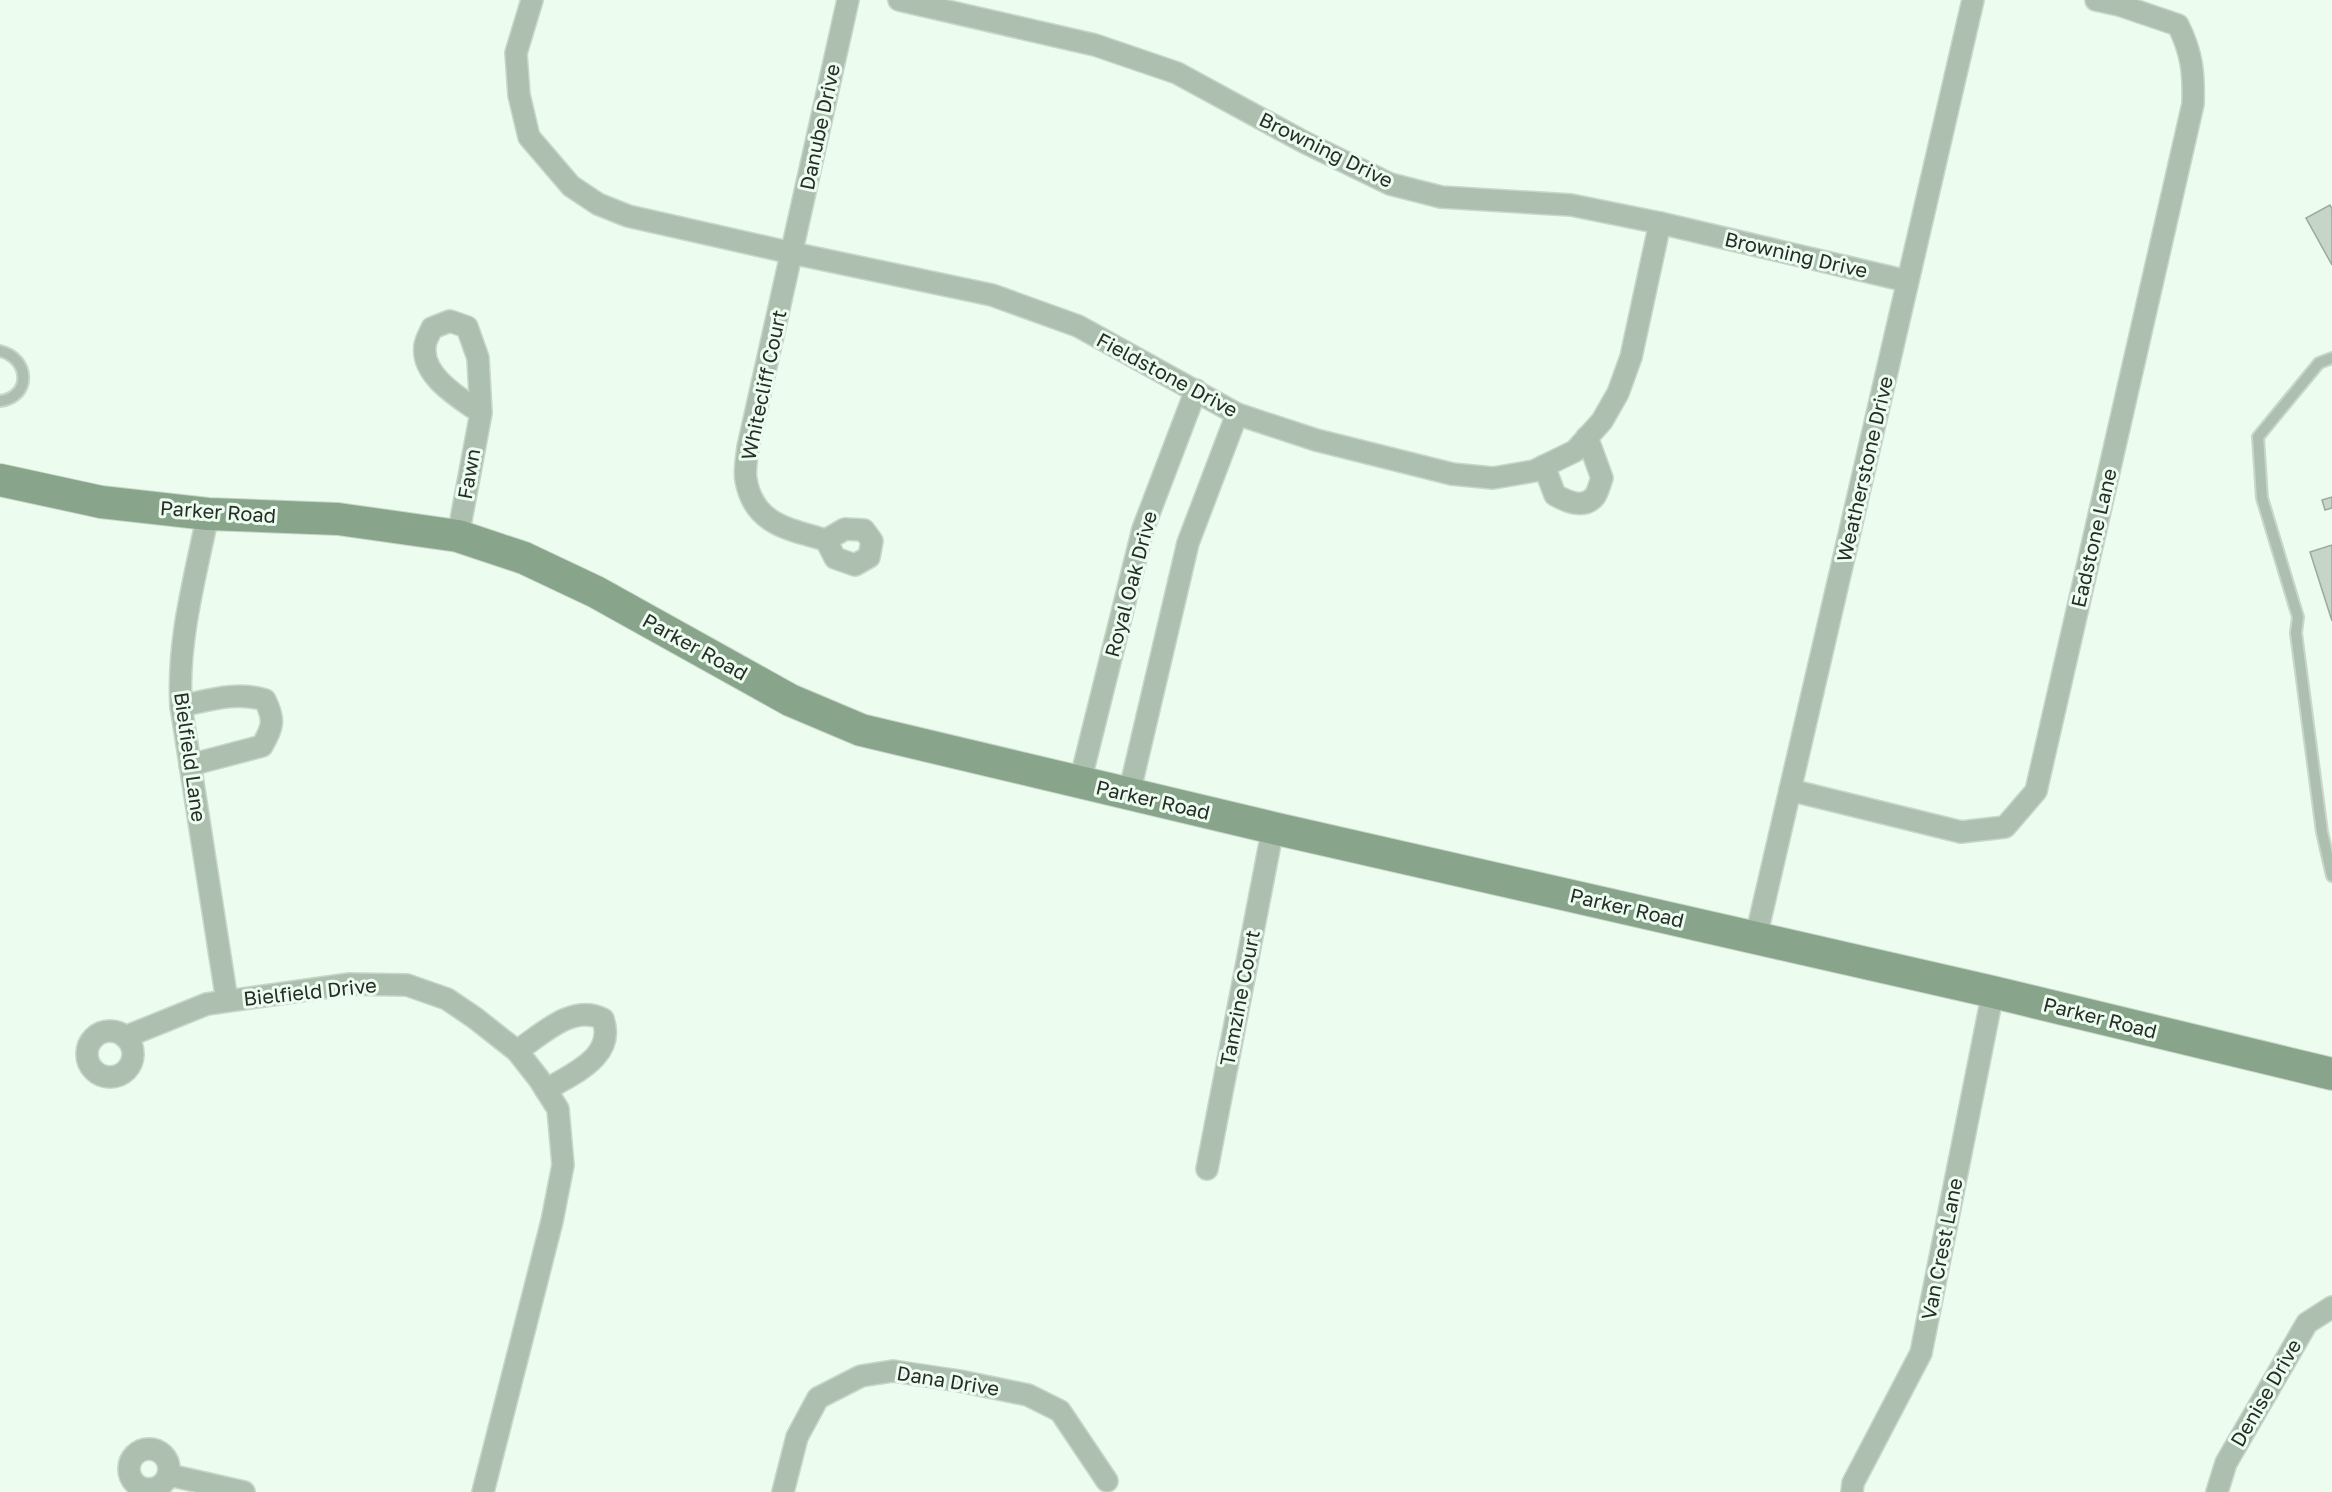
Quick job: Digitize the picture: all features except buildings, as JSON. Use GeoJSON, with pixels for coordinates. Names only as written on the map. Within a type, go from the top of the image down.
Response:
{"type":"FeatureCollection","features":[{"type":"Feature","properties":{"kind":"main road","name":"Parker Road"},"geometry":{"type":"LineString","coordinates":[[0,480],[101,502],[208,514],[338,519],[458,536],[524,558],[596,592],[790,700],[861,730],[1273,828],[1993,992],[2332,1074]]}},
{"type":"Feature","properties":{"kind":"street","name":"Fieldstone Drive"},"geometry":{"type":"LineString","coordinates":[[532,0],[516,53],[519,95],[529,137],[571,186],[598,204],[628,216],[992,295],[1078,327],[1237,414],[1316,440],[1452,474],[1493,478],[1534,471],[1575,451],[1602,422],[1618,393],[1631,357],[1660,223]]}},
{"type":"Feature","properties":{"kind":"street","name":"Danube Drive"},"geometry":{"type":"LineString","coordinates":[[792,253],[848,0]]}},
{"type":"Feature","properties":{"kind":"street","name":"Browning Drive"},"geometry":{"type":"LineString","coordinates":[[899,0],[1095,45],[1177,73],[1304,142],[1390,184],[1441,197],[1571,205],[1660,223],[1907,281]]}},
{"type":"Feature","properties":{"kind":"street","name":"Weatherstone Drive"},"geometry":{"type":"LineString","coordinates":[[1756,937],[1973,0]]}},
{"type":"Feature","properties":{"kind":"street","name":"Eadstone Lane"},"geometry":{"type":"LineString","coordinates":[[1790,790],[1961,832],[2005,827],[2036,790],[2193,104],[2194,78],[2190,49],[2178,25],[2119,5],[2096,0]]}},
{"type":"Feature","properties":{"kind":"street","name":"Whitecliff Court"},"geometry":{"type":"LineString","coordinates":[[792,253],[748,447],[746,479],[755,508],[780,526],[826,540]]}},
{"type":"Feature","properties":{"kind":"street","name":"Royal Oak Drive"},"geometry":{"type":"LineString","coordinates":[[1080,782],[1143,529],[1196,390]]}},
{"type":"Feature","properties":{"kind":"street","name":"Fawn"},"geometry":{"type":"LineString","coordinates":[[458,536],[481,413]]}},
{"type":"Feature","properties":{"kind":"street"},"geometry":{"type":"LineString","coordinates":[[1129,794],[1188,543],[1237,414]]}},
{"type":"Feature","properties":{"kind":"street"},"geometry":{"type":"LineString","coordinates":[[1544,466],[1555,495],[1574,504],[1586,502],[1594,497],[1602,478],[1587,437]]}},
{"type":"Feature","properties":{"kind":"street","name":"Bielfield Lane"},"geometry":{"type":"LineString","coordinates":[[208,514],[183,635],[179,674],[181,706],[227,1001]]}},
{"type":"Feature","properties":{"kind":"street"},"geometry":{"type":"LineString","coordinates":[[181,706],[228,696],[249,695],[265,700],[273,714],[271,730],[262,746],[190,765]]}},
{"type":"Feature","properties":{"kind":"street","name":"Tamzine Court"},"geometry":{"type":"LineString","coordinates":[[1207,1168],[1273,828]]}},
{"type":"Feature","properties":{"kind":"street","name":"Bielfield Drive"},"geometry":{"type":"LineString","coordinates":[[125,1037],[207,1004],[350,984],[407,985],[447,999],[517,1052],[558,1109],[563,1165],[552,1221],[483,1492]]}},
{"type":"Feature","properties":{"kind":"street","name":"Van Crest Lane"},"geometry":{"type":"LineString","coordinates":[[1852,1492],[1853,1483],[1921,1353],[1993,992]]}},
{"type":"Feature","properties":{"kind":"street"},"geometry":{"type":"LineString","coordinates":[[517,1052],[560,1022],[578,1014],[593,1013],[603,1019],[607,1030],[604,1044],[593,1060],[546,1090]]}},
{"type":"Feature","properties":{"kind":"street","name":"Denise Drive"},"geometry":{"type":"LineString","coordinates":[[2217,1492],[2226,1463],[2307,1323],[2332,1307]]}},
{"type":"Feature","properties":{"kind":"street","name":"Dana Drive"},"geometry":{"type":"LineString","coordinates":[[783,1492],[797,1437],[818,1398],[861,1376],[893,1371],[960,1381],[1028,1395],[1060,1411],[1107,1480]]}},
{"type":"Feature","properties":{"kind":"street"},"geometry":{"type":"LineString","coordinates":[[168,1475],[244,1492]]}},
{"type":"Feature","properties":{"kind":"lane"},"geometry":{"type":"LineString","coordinates":[[0,351],[16,358],[24,378],[22,387],[15,396],[0,401]]}},
{"type":"Feature","properties":{"kind":"lane"},"geometry":{"type":"LineString","coordinates":[[2332,358],[2319,363],[2258,437],[2262,498],[2298,617],[2296,633],[2319,809],[2332,876]]}}]}
